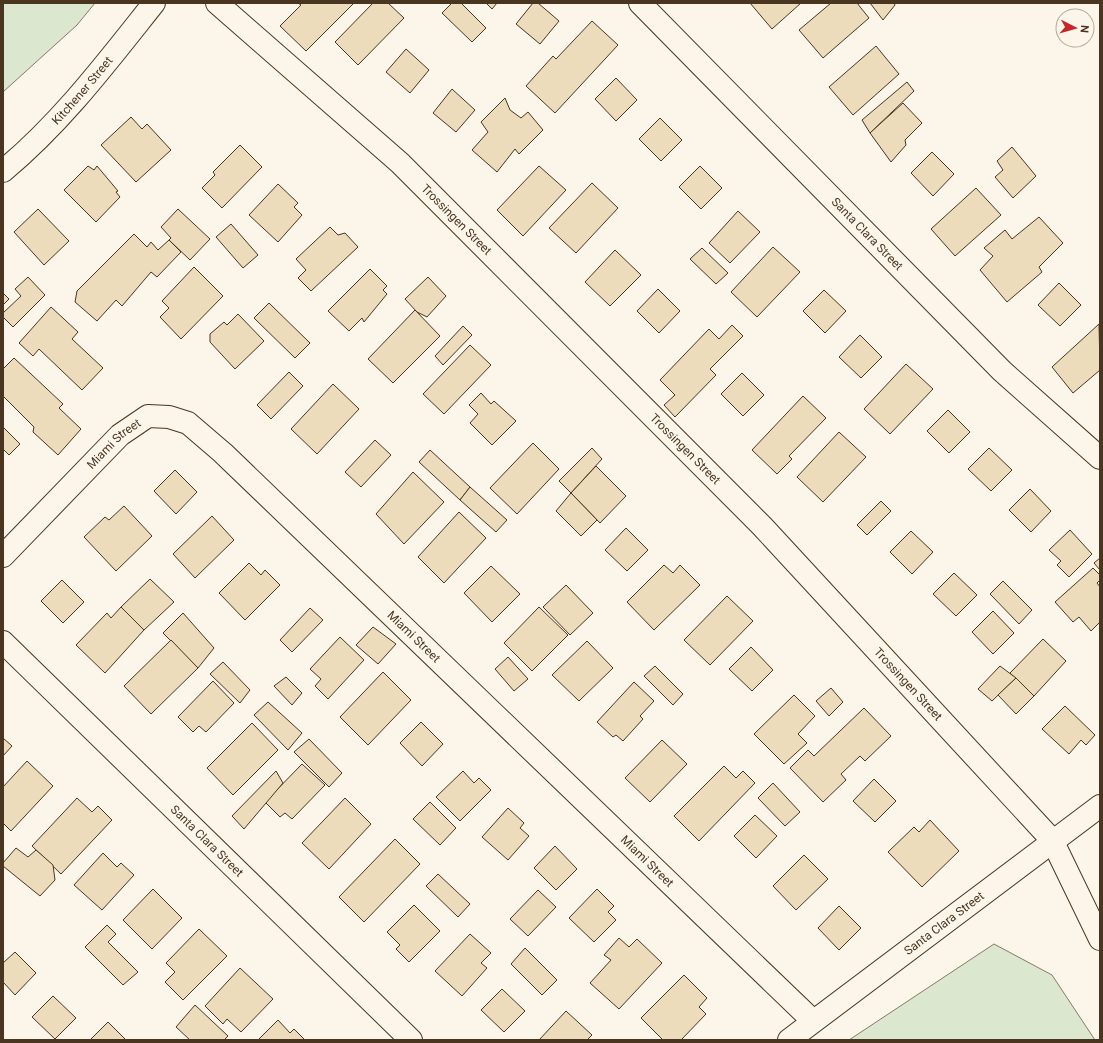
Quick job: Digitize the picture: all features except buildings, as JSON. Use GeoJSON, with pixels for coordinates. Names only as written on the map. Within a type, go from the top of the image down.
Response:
{"type":"FeatureCollection","features":[{"type":"Feature","properties":{"kind":"street","name":"Kitchener Street"},"geometry":{"type":"LineString","coordinates":[[3,171],[23,154],[77,99],[154,3]]}},
{"type":"Feature","properties":{"kind":"street","name":"Trossingen Street"},"geometry":{"type":"LineString","coordinates":[[217,3],[400,163],[740,504],[1052,840],[1100,939]]}},
{"type":"Feature","properties":{"kind":"street","name":"Santa Clara Street"},"geometry":{"type":"LineString","coordinates":[[640,3],[1002,371],[1100,458]]}},
{"type":"Feature","properties":{"kind":"street","name":"Miami Street"},"geometry":{"type":"LineString","coordinates":[[3,556],[120,435],[148,416],[169,417],[188,423],[223,453],[813,1021]]}},
{"type":"Feature","properties":{"kind":"street","name":"Santa Clara Street"},"geometry":{"type":"LineString","coordinates":[[3,642],[411,1040]]}},
{"type":"Feature","properties":{"kind":"street","name":"Santa Clara Street"},"geometry":{"type":"LineString","coordinates":[[789,1040],[1052,840],[1100,806]]}},
{"type":"Feature","properties":{"kind":"green space"},"geometry":{"type":"Polygon","coordinates":[[[3,3],[95,3],[77,25],[3,92],[3,3]]]}},
{"type":"Feature","properties":{"kind":"green space"},"geometry":{"type":"Polygon","coordinates":[[[994,944],[1052,975],[1095,1040],[849,1040],[994,944]]]}}]}
